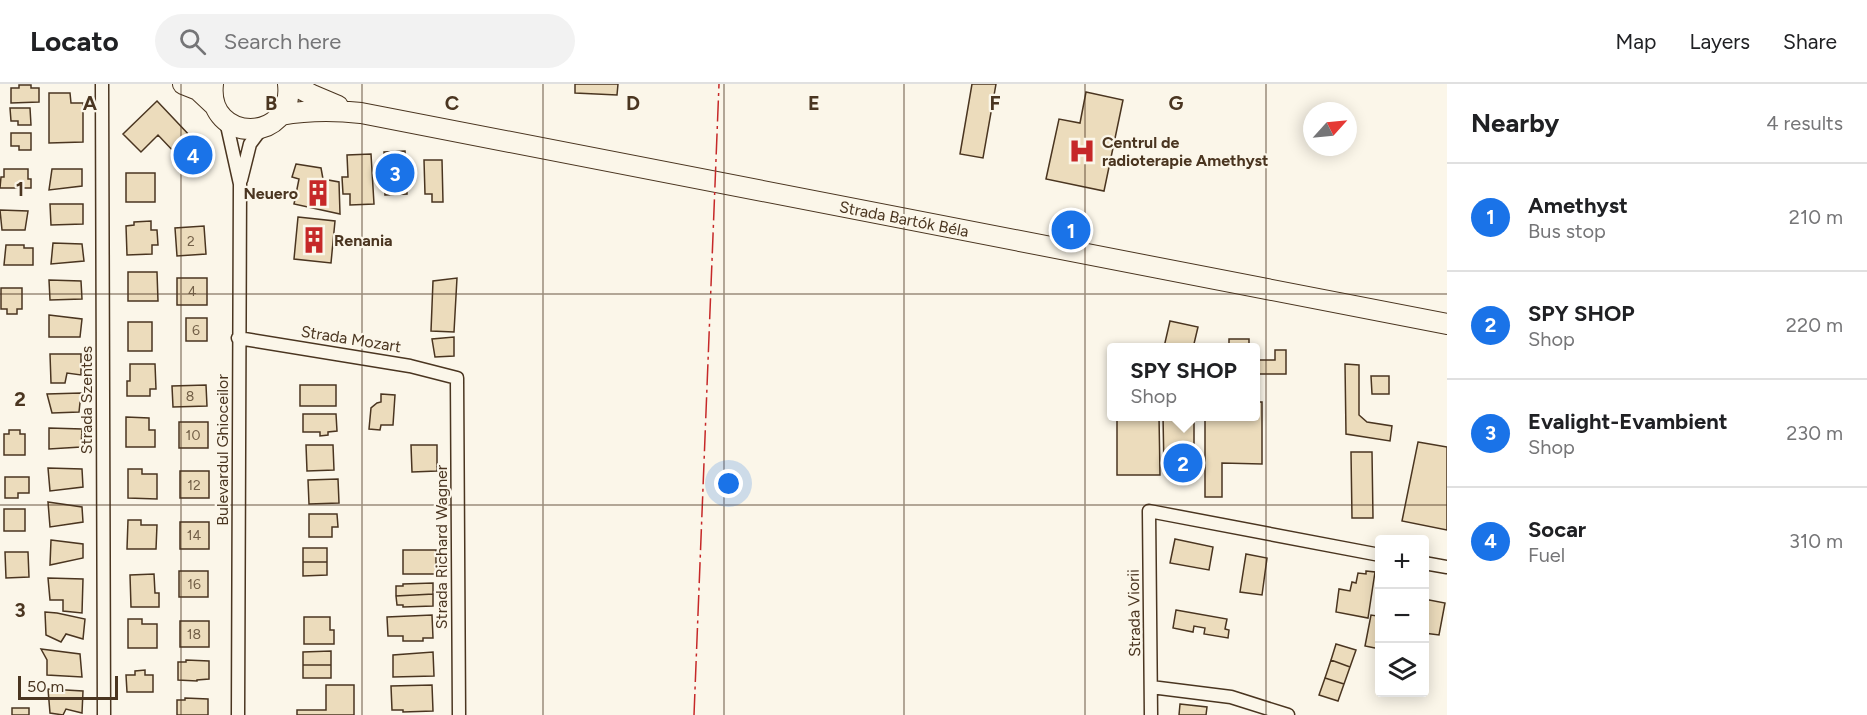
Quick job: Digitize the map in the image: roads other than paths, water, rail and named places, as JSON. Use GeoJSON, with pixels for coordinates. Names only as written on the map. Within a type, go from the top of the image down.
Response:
{"type":"FeatureCollection","features":[{"type":"Feature","properties":{"kind":"main road"},"geometry":{"type":"LineString","coordinates":[[183,84],[198,90],[237,127],[249,130],[273,123],[281,115],[287,105],[290,84]]}},
{"type":"Feature","properties":{"kind":"main road"},"geometry":{"type":"LineString","coordinates":[[213,84],[212,93],[220,113]]}},
{"type":"Feature","properties":{"kind":"main road","name":"Strada Bartók Béla"},"geometry":{"type":"LineString","coordinates":[[290,84],[319,98],[361,113]]}},
{"type":"Feature","properties":{"kind":"main road","name":"Strada Bartók Béla"},"geometry":{"type":"LineString","coordinates":[[281,115],[318,110],[361,113],[1447,324]]}},
{"type":"Feature","properties":{"kind":"street","name":"Strada Szentes"},"geometry":{"type":"LineString","coordinates":[[102,84],[104,715]]}},
{"type":"Feature","properties":{"kind":"street","name":"Bulevardul Ghioceilor"},"geometry":{"type":"LineString","coordinates":[[220,113],[240,184]]}},
{"type":"Feature","properties":{"kind":"street","name":"Bulevardul Ghioceilor"},"geometry":{"type":"LineString","coordinates":[[238,715],[240,184],[250,144],[262,128]]}},
{"type":"Feature","properties":{"kind":"street","name":"Strada Mozart"},"geometry":{"type":"LineString","coordinates":[[238,338],[410,366],[457,378]]}},
{"type":"Feature","properties":{"kind":"street","name":"Strada Richard Wagner"},"geometry":{"type":"LineString","coordinates":[[457,378],[459,715]]}},
{"type":"Feature","properties":{"kind":"street","name":"Strada Viorii"},"geometry":{"type":"LineString","coordinates":[[1151,715],[1149,511],[1375,554]]}},
{"type":"Feature","properties":{"kind":"street"},"geometry":{"type":"LineString","coordinates":[[1429,564],[1447,567]]}},
{"type":"Feature","properties":{"kind":"street"},"geometry":{"type":"LineString","coordinates":[[1152,687],[1231,697],[1288,715]]}},
{"type":"Feature","properties":{"kind":"place","name":"Centrul de radioterapie Amethyst"},"geometry":{"type":"Point","coordinates":[1082,151]}},
{"type":"Feature","properties":{"kind":"place","name":"Socar"},"geometry":{"type":"Point","coordinates":[193,155]}},
{"type":"Feature","properties":{"kind":"place","name":"Evalight-Evambient"},"geometry":{"type":"Point","coordinates":[395,173]}},
{"type":"Feature","properties":{"kind":"place","name":"Neuero"},"geometry":{"type":"Point","coordinates":[318,193]}},
{"type":"Feature","properties":{"kind":"place","name":"Amethyst"},"geometry":{"type":"Point","coordinates":[1071,230]}},
{"type":"Feature","properties":{"kind":"place","name":"Renania"},"geometry":{"type":"Point","coordinates":[314,240]}},
{"type":"Feature","properties":{"kind":"place","name":"SPY SHOP"},"geometry":{"type":"Point","coordinates":[1183,463]}}]}
